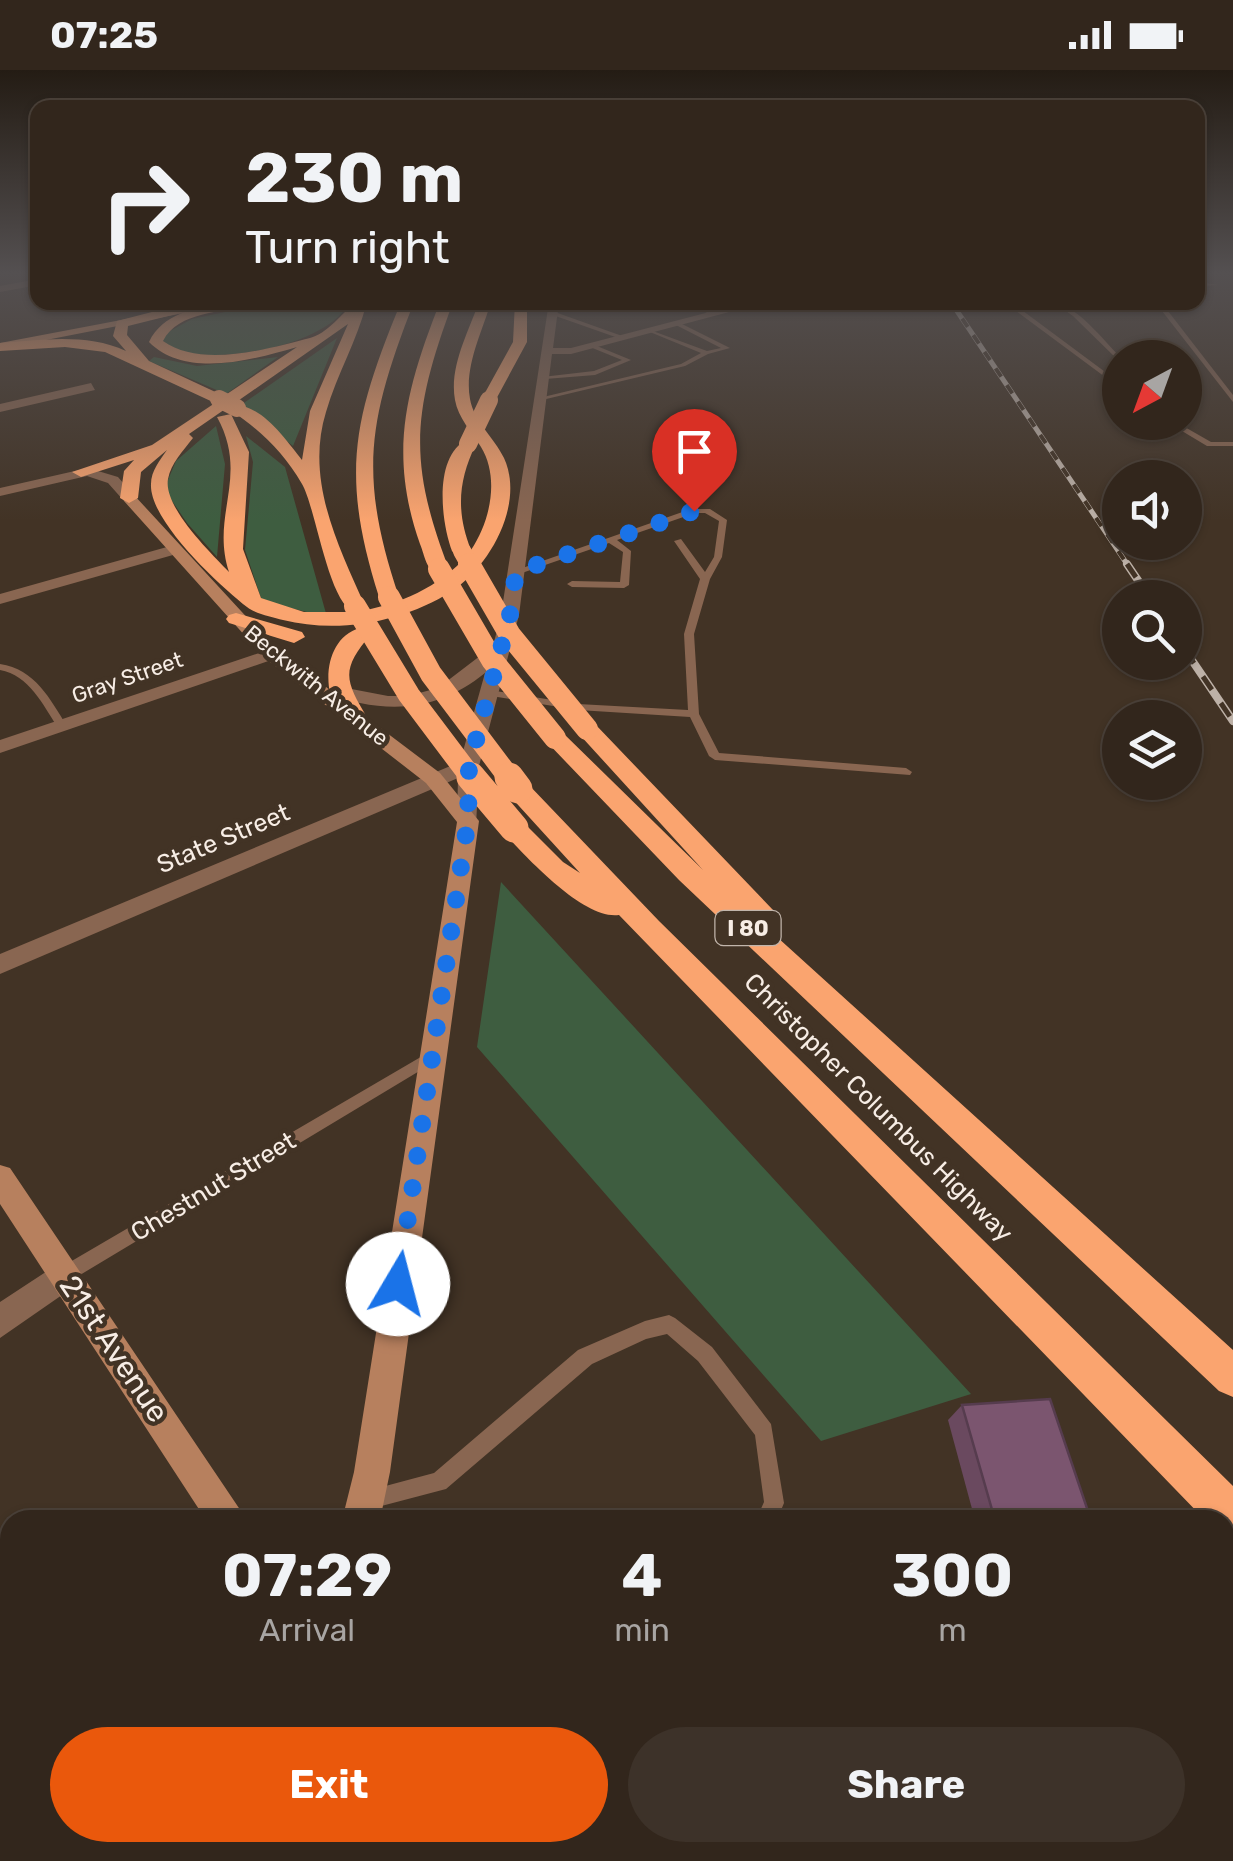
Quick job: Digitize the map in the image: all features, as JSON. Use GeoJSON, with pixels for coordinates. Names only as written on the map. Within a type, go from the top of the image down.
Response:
{"type":"FeatureCollection","features":[{"type":"Feature","properties":{"kind":"highway"},"geometry":{"type":"LineString","coordinates":[[120,355],[144,363],[272,432],[312,488]]}},
{"type":"Feature","properties":{"kind":"highway"},"geometry":{"type":"LineString","coordinates":[[135,355],[144,363]]}},
{"type":"Feature","properties":{"kind":"highway"},"geometry":{"type":"LineString","coordinates":[[187,355],[222,358],[245,355]]}},
{"type":"Feature","properties":{"kind":"highway"},"geometry":{"type":"LineString","coordinates":[[81,472],[166,442],[201,422],[295,355]]}},
{"type":"Feature","properties":{"kind":"highway"},"geometry":{"type":"LineString","coordinates":[[344,355],[313,424],[312,488],[332,553],[355,606],[409,700],[514,828],[553,870],[649,929]]}},
{"type":"Feature","properties":{"kind":"highway","name":"Christopher Columbus Highway"},"geometry":{"type":"LineString","coordinates":[[387,355],[371,396],[360,444],[362,501],[389,597],[431,674],[518,789],[649,929],[1227,1510]]}},
{"type":"Feature","properties":{"kind":"highway","name":"Christopher Columbus Highway"},"geometry":{"type":"LineString","coordinates":[[427,355],[416,385],[408,432],[410,487],[439,570],[492,660],[555,738],[689,873],[1233,1377]]}},
{"type":"Feature","properties":{"kind":"highway"},"geometry":{"type":"LineString","coordinates":[[236,619],[312,640],[360,634],[416,616],[473,583],[488,568],[500,488],[498,466],[463,402],[462,384],[471,355]]}},
{"type":"Feature","properties":{"kind":"highway"},"geometry":{"type":"LineString","coordinates":[[513,355],[454,471],[448,500],[449,516],[462,551],[510,635],[587,729],[946,1112]]}},
{"type":"Feature","properties":{"kind":"highway"},"geometry":{"type":"LineString","coordinates":[[488,400],[493,361]]}},
{"type":"Feature","properties":{"kind":"highway"},"geometry":{"type":"LineString","coordinates":[[223,407],[240,440],[244,470],[233,546],[253,602]]}},
{"type":"Feature","properties":{"kind":"highway"},"geometry":{"type":"LineString","coordinates":[[201,422],[168,460],[160,477],[160,495],[226,580],[253,602],[285,616],[328,621],[396,609],[431,593],[466,570],[493,534]]}},
{"type":"Feature","properties":{"kind":"highway"},"geometry":{"type":"LineString","coordinates":[[129,498],[133,470],[166,442]]}},
{"type":"Feature","properties":{"kind":"highway"},"geometry":{"type":"LineString","coordinates":[[356,719],[340,693],[338,660],[360,634]]}},
{"type":"Feature","properties":{"kind":"street"},"geometry":{"type":"LineString","coordinates":[[363,1510],[372,1472],[468,820],[469,766],[502,646],[548,355]]}},
{"type":"Feature","properties":{"kind":"street"},"geometry":{"type":"LineString","coordinates":[[0,408],[91,388]]}},
{"type":"Feature","properties":{"kind":"street"},"geometry":{"type":"LineString","coordinates":[[0,492],[81,472]]}},
{"type":"Feature","properties":{"kind":"street","name":"Beckwith Avenue"},"geometry":{"type":"LineString","coordinates":[[81,472],[105,475],[271,654],[432,778],[468,820]]}},
{"type":"Feature","properties":{"kind":"street"},"geometry":{"type":"LineString","coordinates":[[0,599],[174,550]]}},
{"type":"Feature","properties":{"kind":"street"},"geometry":{"type":"LineString","coordinates":[[340,693],[376,702],[429,699],[467,682],[502,646]]}},
{"type":"Feature","properties":{"kind":"street","name":"Gray Street"},"geometry":{"type":"LineString","coordinates":[[0,747],[271,654]]}},
{"type":"Feature","properties":{"kind":"street","name":"State Street"},"geometry":{"type":"LineString","coordinates":[[0,964],[432,778],[469,766]]}},
{"type":"Feature","properties":{"kind":"street","name":"21st Avenue"},"geometry":{"type":"LineString","coordinates":[[0,1178],[221,1510]]}},
{"type":"Feature","properties":{"kind":"street","name":"Chestnut Street"},"geometry":{"type":"LineString","coordinates":[[0,1322],[64,1276]]}},
{"type":"Feature","properties":{"kind":"lane"},"geometry":{"type":"LineString","coordinates":[[545,377],[594,373],[628,360],[614,355]]}},
{"type":"Feature","properties":{"kind":"lane"},"geometry":{"type":"LineString","coordinates":[[542,398],[683,365],[705,355]]}},
{"type":"Feature","properties":{"kind":"lane"},"geometry":{"type":"LineString","coordinates":[[1078,355],[1102,373]]}},
{"type":"Feature","properties":{"kind":"lane"},"geometry":{"type":"LineString","coordinates":[[1198,355],[1233,400]]}},
{"type":"Feature","properties":{"kind":"lane"},"geometry":{"type":"LineString","coordinates":[[1202,440],[1210,444],[1233,444]]}},
{"type":"Feature","properties":{"kind":"lane"},"geometry":{"type":"LineString","coordinates":[[516,572],[694,511],[718,515],[723,520],[718,557],[705,579],[689,634],[694,714],[716,756],[906,772]]}},
{"type":"Feature","properties":{"kind":"lane"},"geometry":{"type":"LineString","coordinates":[[572,584],[624,585],[626,551],[610,540]]}},
{"type":"Feature","properties":{"kind":"lane"},"geometry":{"type":"LineString","coordinates":[[678,541],[705,579]]}},
{"type":"Feature","properties":{"kind":"lane"},"geometry":{"type":"LineString","coordinates":[[0,667],[14,669],[36,688],[62,726]]}},
{"type":"Feature","properties":{"kind":"lane"},"geometry":{"type":"LineString","coordinates":[[489,693],[578,707],[694,714]]}},
{"type":"Feature","properties":{"kind":"lane","name":"Chestnut Street"},"geometry":{"type":"LineString","coordinates":[[64,1276],[430,1058]]}},
{"type":"Feature","properties":{"kind":"lane"},"geometry":{"type":"LineString","coordinates":[[363,1510],[439,1482],[585,1357],[645,1330],[669,1324],[706,1354],[764,1431],[774,1503],[771,1510]]}},
{"type":"Feature","properties":{"kind":"green space"},"geometry":{"type":"Polygon","coordinates":[[[313,355],[330,355],[293,446],[241,405],[313,355]]]}},
{"type":"Feature","properties":{"kind":"green space"},"geometry":{"type":"Polygon","coordinates":[[[154,357],[197,366],[278,357],[226,394],[149,361],[154,357]]]}},
{"type":"Feature","properties":{"kind":"green space"},"geometry":{"type":"Polygon","coordinates":[[[216,426],[225,464],[217,557],[164,489],[176,461],[216,426]]]}},
{"type":"Feature","properties":{"kind":"green space"},"geometry":{"type":"Polygon","coordinates":[[[246,436],[285,467],[327,617],[262,601],[245,550],[253,462],[246,436]]]}},
{"type":"Feature","properties":{"kind":"green space"},"geometry":{"type":"Polygon","coordinates":[[[501,882],[971,1394],[821,1441],[477,1047],[501,882]]]}},
{"type":"Feature","properties":{"kind":"building"},"geometry":{"type":"Polygon","coordinates":[[[1050,1399],[1088,1510],[992,1510],[962,1405],[1050,1399]]]}},
{"type":"Feature","properties":{"kind":"railway"},"geometry":{"type":"LineString","coordinates":[[986,355],[1129,567]]}},
{"type":"Feature","properties":{"kind":"railway"},"geometry":{"type":"LineString","coordinates":[[1127,564],[1138,580]]}},
{"type":"Feature","properties":{"kind":"railway"},"geometry":{"type":"LineString","coordinates":[[1202,675],[1233,721]]}},
{"type":"Feature","properties":{"kind":"route"},"geometry":{"type":"LineString","coordinates":[[398,1284],[468,820],[469,766],[510,615],[516,572],[694,511]]}}]}
